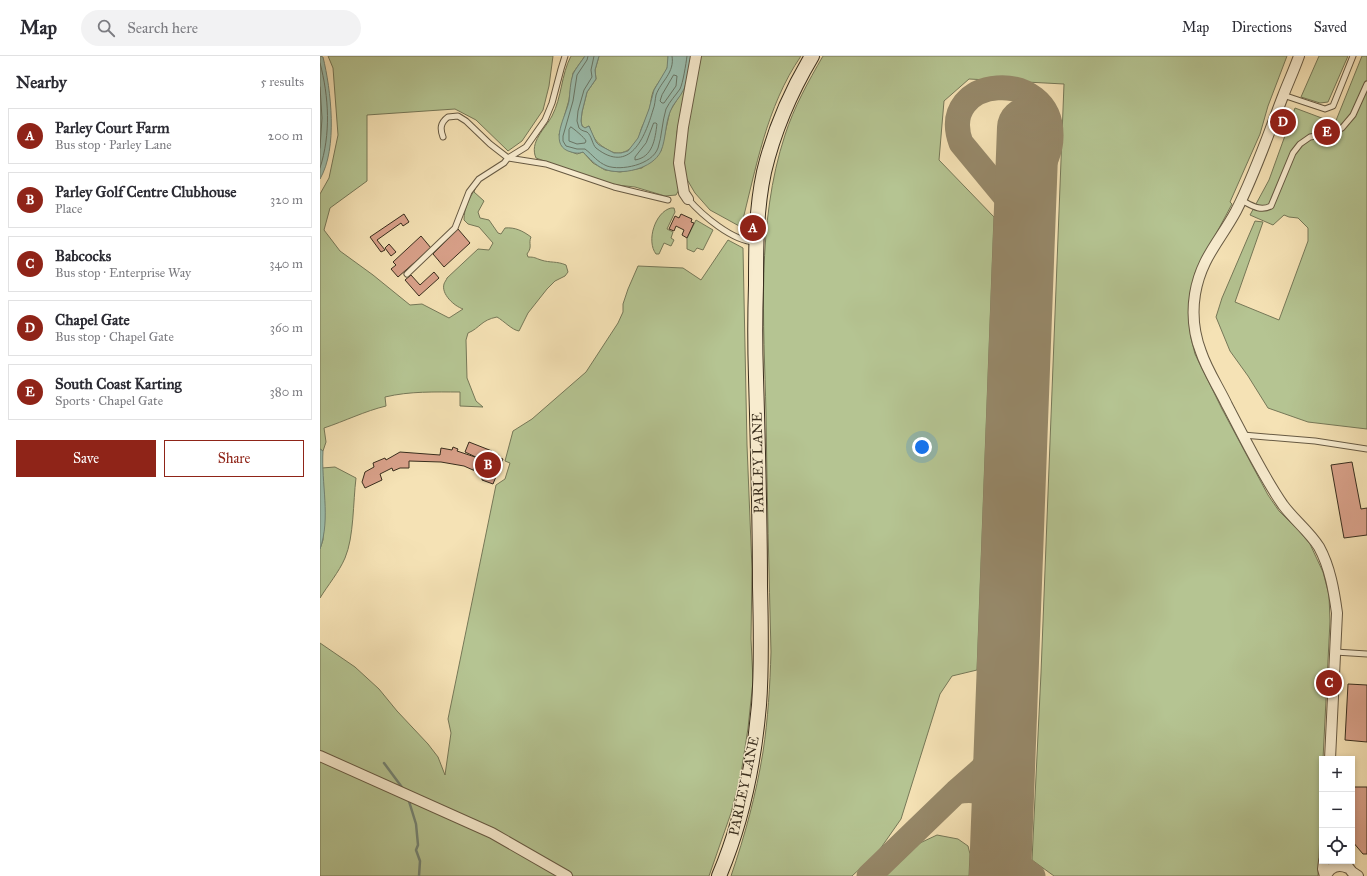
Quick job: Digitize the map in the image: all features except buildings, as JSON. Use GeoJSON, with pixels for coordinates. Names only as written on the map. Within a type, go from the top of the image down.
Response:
{"type":"FeatureCollection","features":[{"type":"Feature","properties":{"kind":"main road","name":"PARLEY LANE"},"geometry":{"type":"LineString","coordinates":[[719,876],[735,833],[744,798],[752,762],[759,703],[761,646],[760,552],[755,352],[756,242],[758,210],[764,174],[772,141],[786,103],[812,56]]}},
{"type":"Feature","properties":{"kind":"street"},"geometry":{"type":"LineString","coordinates":[[688,199],[684,193],[679,163],[683,128],[696,56]]}},
{"type":"Feature","properties":{"kind":"street"},"geometry":{"type":"LineString","coordinates":[[1299,56],[1266,142],[1241,200],[1207,256],[1199,277],[1195,295],[1194,311],[1195,327],[1201,353],[1263,475],[1284,506],[1312,537],[1326,563],[1334,591],[1336,613],[1330,756]]}},
{"type":"Feature","properties":{"kind":"street"},"geometry":{"type":"LineString","coordinates":[[320,756],[492,832],[568,876]]}},
{"type":"Feature","properties":{"kind":"street"},"geometry":{"type":"LineString","coordinates":[[1324,864],[1323,869],[1326,876]]}},
{"type":"Feature","properties":{"kind":"street"},"geometry":{"type":"LineString","coordinates":[[1326,876],[1328,871],[1336,866],[1340,866],[1351,871]]}},
{"type":"Feature","properties":{"kind":"lane"},"geometry":{"type":"LineString","coordinates":[[407,274],[455,228],[469,192],[479,179],[526,147],[545,120],[552,102],[565,56]]}},
{"type":"Feature","properties":{"kind":"lane"},"geometry":{"type":"LineString","coordinates":[[1283,95],[1325,109],[1333,106],[1353,56]]}},
{"type":"Feature","properties":{"kind":"lane"},"geometry":{"type":"LineString","coordinates":[[1241,200],[1260,209],[1266,209],[1270,206],[1294,153],[1300,144],[1310,137],[1329,134],[1342,128],[1353,115],[1367,84]]}},
{"type":"Feature","properties":{"kind":"lane"},"geometry":{"type":"LineString","coordinates":[[443,138],[441,127],[442,122],[448,117],[458,116],[466,121],[490,144],[508,158],[546,164],[614,187],[668,200]]}},
{"type":"Feature","properties":{"kind":"lane"},"geometry":{"type":"LineString","coordinates":[[688,199],[709,219],[726,230],[744,240],[756,242]]}},
{"type":"Feature","properties":{"kind":"lane"},"geometry":{"type":"LineString","coordinates":[[1243,435],[1315,440],[1367,449]]}},
{"type":"Feature","properties":{"kind":"lane"},"geometry":{"type":"LineString","coordinates":[[1335,652],[1367,654]]}},
{"type":"Feature","properties":{"kind":"green space"},"geometry":{"type":"Polygon","coordinates":[[[328,56],[553,56],[549,86],[543,110],[522,141],[508,151],[476,120],[455,109],[367,115],[367,181],[330,208],[324,230],[340,251],[410,305],[422,304],[449,318],[463,309],[446,296],[444,292],[444,283],[447,278],[478,249],[489,250],[493,243],[479,227],[468,224],[464,220],[466,208],[475,189],[474,192],[484,201],[478,212],[480,218],[489,220],[498,233],[501,234],[505,228],[516,229],[525,233],[531,237],[530,249],[527,254],[528,257],[534,257],[544,261],[557,262],[566,265],[568,272],[565,276],[555,281],[547,289],[528,313],[519,331],[497,317],[487,320],[468,333],[466,340],[467,378],[476,401],[483,407],[460,406],[460,392],[413,393],[385,397],[386,406],[324,428],[326,442],[323,451],[320,449],[320,194],[329,178],[338,135],[333,68],[328,56]]]}},
{"type":"Feature","properties":{"kind":"green space"},"geometry":{"type":"Polygon","coordinates":[[[571,56],[585,56],[573,73],[569,100],[559,135],[569,151],[577,154],[583,152],[593,163],[605,170],[620,172],[642,168],[661,151],[670,111],[686,85],[691,59],[677,132],[680,188],[676,195],[665,196],[635,187],[617,185],[598,180],[536,158],[534,152],[536,141],[555,109],[565,71],[571,56]]]}},
{"type":"Feature","properties":{"kind":"green space"},"geometry":{"type":"Polygon","coordinates":[[[599,56],[668,56],[668,66],[653,92],[649,110],[639,138],[630,149],[618,153],[610,151],[596,141],[589,126],[585,128],[582,126],[581,121],[587,92],[596,79],[595,70],[599,56]]]}},
{"type":"Feature","properties":{"kind":"green space"},"geometry":{"type":"Polygon","coordinates":[[[699,56],[801,56],[779,96],[771,117],[757,161],[741,227],[710,210],[695,193],[685,176],[683,156],[699,56]]]}},
{"type":"Feature","properties":{"kind":"green space"},"geometry":{"type":"Polygon","coordinates":[[[823,56],[1287,56],[1268,106],[1260,134],[1230,202],[1232,204],[1195,273],[1189,302],[1189,319],[1191,338],[1195,354],[1222,409],[1268,495],[1279,511],[1310,544],[1323,572],[1329,595],[1330,621],[1323,756],[1319,756],[1318,876],[1054,876],[1032,860],[1041,673],[1064,84],[969,79],[944,101],[939,160],[994,217],[977,670],[952,676],[940,694],[901,819],[878,852],[852,876],[731,876],[757,784],[765,740],[769,690],[771,652],[763,309],[766,238],[776,169],[785,135],[793,114],[823,56]]]}},
{"type":"Feature","properties":{"kind":"green space"},"geometry":{"type":"Polygon","coordinates":[[[1319,56],[1348,56],[1328,102],[1320,103],[1301,97],[1319,56]]]}},
{"type":"Feature","properties":{"kind":"green space"},"geometry":{"type":"Polygon","coordinates":[[[1362,56],[1367,56],[1367,429],[1308,422],[1268,408],[1230,351],[1216,317],[1222,298],[1255,221],[1263,222],[1235,302],[1279,320],[1308,241],[1308,228],[1298,218],[1284,215],[1273,225],[1250,215],[1269,180],[1295,108],[1335,123],[1362,56]]]}},
{"type":"Feature","properties":{"kind":"green space"},"geometry":{"type":"Polygon","coordinates":[[[671,208],[674,208],[675,212],[667,229],[673,232],[671,238],[674,240],[671,246],[664,243],[659,254],[656,254],[652,242],[654,228],[660,215],[671,208]]]}},
{"type":"Feature","properties":{"kind":"green space"},"geometry":{"type":"Polygon","coordinates":[[[696,220],[713,230],[703,250],[697,248],[694,252],[687,249],[687,238],[696,220]]]}},
{"type":"Feature","properties":{"kind":"green space"},"geometry":{"type":"Polygon","coordinates":[[[728,240],[743,248],[747,445],[752,569],[751,639],[753,681],[741,774],[731,813],[709,876],[320,876],[320,643],[355,667],[379,689],[438,757],[445,775],[451,733],[448,719],[496,485],[505,479],[510,463],[505,461],[513,431],[532,419],[586,372],[618,323],[623,312],[623,304],[628,289],[638,266],[683,268],[701,280],[728,240]]]}},
{"type":"Feature","properties":{"kind":"green space"},"geometry":{"type":"Polygon","coordinates":[[[335,467],[356,478],[352,530],[348,550],[343,563],[320,598],[320,549],[323,540],[324,501],[322,468],[335,467]]]}},
{"type":"Feature","properties":{"kind":"green space"},"geometry":{"type":"Polygon","coordinates":[[[937,835],[958,839],[968,846],[970,854],[969,876],[885,876],[920,843],[937,835]]]}},
{"type":"Feature","properties":{"kind":"water"},"geometry":{"type":"Polygon","coordinates":[[[320,56],[323,57],[326,70],[330,102],[331,135],[326,166],[320,179],[320,56]]]}},
{"type":"Feature","properties":{"kind":"water"},"geometry":{"type":"Polygon","coordinates":[[[585,56],[599,56],[595,70],[596,79],[587,92],[582,112],[582,126],[585,128],[589,126],[596,142],[599,145],[614,153],[621,153],[628,151],[638,138],[649,109],[654,90],[667,68],[668,56],[691,56],[685,86],[670,112],[661,151],[651,162],[636,169],[619,172],[611,171],[598,166],[583,152],[572,152],[562,147],[559,136],[560,129],[569,101],[572,77],[585,56]]]}},
{"type":"Feature","properties":{"kind":"water"},"geometry":{"type":"Polygon","coordinates":[[[320,449],[323,451],[325,525],[320,549],[320,449]]]}},
{"type":"Feature","properties":{"kind":"waterway"},"geometry":{"type":"LineString","coordinates":[[384,763],[404,790]]}},
{"type":"Feature","properties":{"kind":"waterway"},"geometry":{"type":"LineString","coordinates":[[408,798],[416,824],[418,845],[416,850],[420,861],[419,876]]}},
{"type":"Feature","properties":{"kind":"taxiway"},"geometry":{"type":"LineString","coordinates":[[1023,231],[1018,212],[961,143],[958,120],[965,103],[979,92],[997,88],[1017,90],[1034,98],[1047,114],[1051,137],[1049,151],[1031,191],[1024,218]]}},
{"type":"Feature","properties":{"kind":"taxiway"},"geometry":{"type":"LineString","coordinates":[[869,876],[956,792],[981,770],[991,758],[1006,730]]}},
{"type":"Feature","properties":{"kind":"taxiway"},"geometry":{"type":"LineString","coordinates":[[956,792],[967,790],[976,791],[987,798],[994,811],[1000,829]]}},
{"type":"Feature","properties":{"kind":"taxiway"},"geometry":{"type":"LineString","coordinates":[[1002,809],[1003,832],[1006,848],[1015,861],[1033,876]]}},
{"type":"Feature","properties":{"kind":"runway"},"geometry":{"type":"LineString","coordinates":[[1000,876],[1028,128]]}},
{"type":"Feature","properties":{"kind":"place","name":"Chapel Gate"},"geometry":{"type":"Point","coordinates":[1283,122]}},
{"type":"Feature","properties":{"kind":"place","name":"South Coast Karting"},"geometry":{"type":"Point","coordinates":[1327,132]}},
{"type":"Feature","properties":{"kind":"place","name":"Parley Court Farm"},"geometry":{"type":"Point","coordinates":[753,228]}},
{"type":"Feature","properties":{"kind":"place","name":"Parley Golf Centre Clubhouse"},"geometry":{"type":"Point","coordinates":[488,465]}},
{"type":"Feature","properties":{"kind":"place","name":"Babcocks"},"geometry":{"type":"Point","coordinates":[1329,683]}}]}
